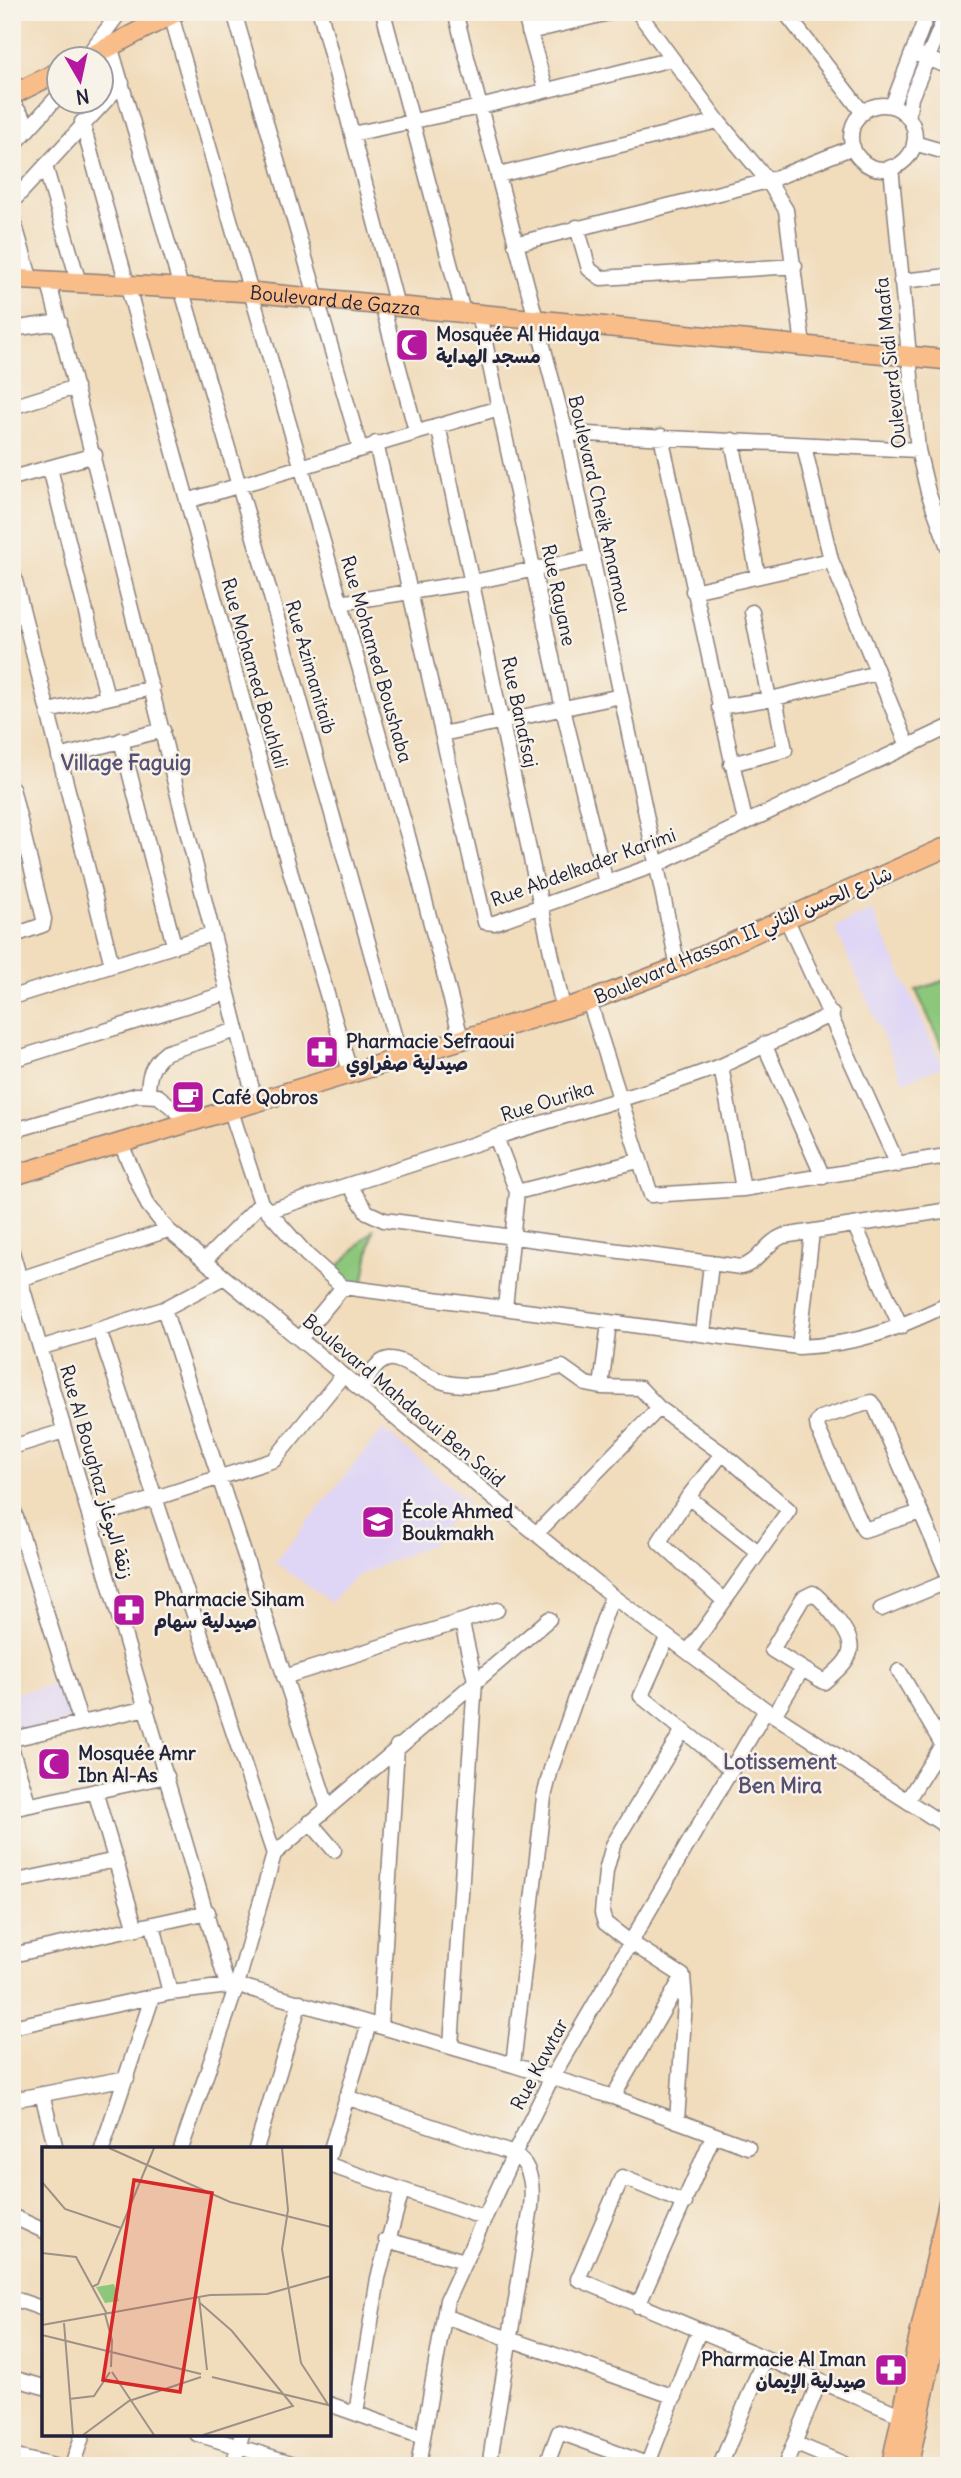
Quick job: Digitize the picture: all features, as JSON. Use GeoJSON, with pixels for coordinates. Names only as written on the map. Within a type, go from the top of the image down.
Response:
{"type":"FeatureCollection","features":[{"type":"Feature","properties":{"kind":"main road"},"geometry":{"type":"LineString","coordinates":[[110,46],[174,14]]}},
{"type":"Feature","properties":{"kind":"main road"},"geometry":{"type":"LineString","coordinates":[[12,95],[46,78]]}},
{"type":"Feature","properties":{"kind":"main road","name":"Boulevard de Gazza"},"geometry":{"type":"LineString","coordinates":[[31,281],[250,292],[949,360]]}},
{"type":"Feature","properties":{"kind":"main road","name":"Boulevard Hassan II شارع الحسن الثاني"},"geometry":{"type":"LineString","coordinates":[[12,1176],[349,1071],[589,1001],[788,920],[949,846]]}},
{"type":"Feature","properties":{"kind":"main road"},"geometry":{"type":"LineString","coordinates":[[908,2466],[910,2419],[949,2200]]}},
{"type":"Feature","properties":{"kind":"main road"},"geometry":{"type":"LineString","coordinates":[[891,2466],[910,2419],[949,2276]]}},
{"type":"Feature","properties":{"kind":"street"},"geometry":{"type":"LineString","coordinates":[[95,46],[120,12]]}},
{"type":"Feature","properties":{"kind":"street"},"geometry":{"type":"LineString","coordinates":[[234,12],[360,448]]}},
{"type":"Feature","properties":{"kind":"street"},"geometry":{"type":"LineString","coordinates":[[320,12],[352,134],[416,431]]}},
{"type":"Feature","properties":{"kind":"street","name":"Rue Rayane"},"geometry":{"type":"LineString","coordinates":[[383,12],[499,408],[563,709],[606,883]]}},
{"type":"Feature","properties":{"kind":"street","name":"Boulevard Cheik Amamou"},"geometry":{"type":"LineString","coordinates":[[455,12],[566,433],[678,967]]}},
{"type":"Feature","properties":{"kind":"street"},"geometry":{"type":"LineString","coordinates":[[524,12],[546,90]]}},
{"type":"Feature","properties":{"kind":"street"},"geometry":{"type":"LineString","coordinates":[[530,32],[612,12]]}},
{"type":"Feature","properties":{"kind":"street"},"geometry":{"type":"LineString","coordinates":[[638,12],[718,121],[768,181],[789,217],[803,346]]}},
{"type":"Feature","properties":{"kind":"street"},"geometry":{"type":"LineString","coordinates":[[785,12],[863,113]]}},
{"type":"Feature","properties":{"kind":"street"},"geometry":{"type":"LineString","coordinates":[[892,106],[928,12]]}},
{"type":"Feature","properties":{"kind":"street"},"geometry":{"type":"LineString","coordinates":[[908,118],[911,98],[947,12]]}},
{"type":"Feature","properties":{"kind":"street","name":"Rue Mohamed Boushaba"},"geometry":{"type":"LineString","coordinates":[[174,14],[461,1038]]}},
{"type":"Feature","properties":{"kind":"street"},"geometry":{"type":"LineString","coordinates":[[912,51],[949,67]]}},
{"type":"Feature","properties":{"kind":"street"},"geometry":{"type":"LineString","coordinates":[[352,134],[480,107],[672,59]]}},
{"type":"Feature","properties":{"kind":"street","name":"Rue Azimanitaib"},"geometry":{"type":"LineString","coordinates":[[116,64],[400,1056]]}},
{"type":"Feature","properties":{"kind":"street"},"geometry":{"type":"LineString","coordinates":[[12,202],[82,122],[122,83]]}},
{"type":"Feature","properties":{"kind":"street"},"geometry":{"type":"LineString","coordinates":[[12,102],[30,127]]}},
{"type":"Feature","properties":{"kind":"street"},"geometry":{"type":"LineString","coordinates":[[892,106],[908,118],[913,127],[914,143],[906,158],[891,167],[868,165],[853,147],[853,126],[863,113],[874,107],[892,106]]}},
{"type":"Feature","properties":{"kind":"street"},"geometry":{"type":"LineString","coordinates":[[12,147],[46,109]]}},
{"type":"Feature","properties":{"kind":"street"},"geometry":{"type":"LineString","coordinates":[[499,175],[718,121]]}},
{"type":"Feature","properties":{"kind":"street","name":"Rue Mohamed Bouhlali"},"geometry":{"type":"LineString","coordinates":[[82,122],[349,1071]]}},
{"type":"Feature","properties":{"kind":"street"},"geometry":{"type":"LineString","coordinates":[[914,143],[949,153]]}},
{"type":"Feature","properties":{"kind":"street"},"geometry":{"type":"LineString","coordinates":[[515,244],[768,181],[853,147]]}},
{"type":"Feature","properties":{"kind":"street"},"geometry":{"type":"LineString","coordinates":[[45,166],[79,283]]}},
{"type":"Feature","properties":{"kind":"street","name":"Oulevard Sidi Maafa"},"geometry":{"type":"LineString","coordinates":[[891,167],[918,450],[928,492],[949,550]]}},
{"type":"Feature","properties":{"kind":"street"},"geometry":{"type":"LineString","coordinates":[[12,215],[31,281],[60,322],[255,1101]]}},
{"type":"Feature","properties":{"kind":"street"},"geometry":{"type":"LineString","coordinates":[[577,227],[589,269],[601,278],[795,266]]}},
{"type":"Feature","properties":{"kind":"street"},"geometry":{"type":"LineString","coordinates":[[901,281],[949,276]]}},
{"type":"Feature","properties":{"kind":"street"},"geometry":{"type":"LineString","coordinates":[[12,329],[60,322]]}},
{"type":"Feature","properties":{"kind":"street"},"geometry":{"type":"LineString","coordinates":[[12,407],[76,387]]}},
{"type":"Feature","properties":{"kind":"street"},"geometry":{"type":"LineString","coordinates":[[187,501],[499,408]]}},
{"type":"Feature","properties":{"kind":"street","name":"Rue Banafsaj"},"geometry":{"type":"LineString","coordinates":[[438,425],[563,1008]]}},
{"type":"Feature","properties":{"kind":"street"},"geometry":{"type":"LineString","coordinates":[[566,433],[918,450]]}},
{"type":"Feature","properties":{"kind":"street"},"geometry":{"type":"LineString","coordinates":[[661,436],[745,821]]}},
{"type":"Feature","properties":{"kind":"street"},"geometry":{"type":"LineString","coordinates":[[732,440],[758,576]]}},
{"type":"Feature","properties":{"kind":"street","name":"Rue Abdelkader Karimi"},"geometry":{"type":"LineString","coordinates":[[376,443],[485,922],[494,923],[658,864],[949,727]]}},
{"type":"Feature","properties":{"kind":"street"},"geometry":{"type":"LineString","coordinates":[[804,446],[831,560],[908,746]]}},
{"type":"Feature","properties":{"kind":"street"},"geometry":{"type":"LineString","coordinates":[[12,478],[95,455]]}},
{"type":"Feature","properties":{"kind":"street"},"geometry":{"type":"LineString","coordinates":[[50,468],[107,697]]}},
{"type":"Feature","properties":{"kind":"street"},"geometry":{"type":"LineString","coordinates":[[340,603],[473,582],[593,557]]}},
{"type":"Feature","properties":{"kind":"street"},"geometry":{"type":"LineString","coordinates":[[694,591],[831,560]]}},
{"type":"Feature","properties":{"kind":"street"},"geometry":{"type":"LineString","coordinates":[[12,569],[112,965]]}},
{"type":"Feature","properties":{"kind":"street"},"geometry":{"type":"LineString","coordinates":[[731,764],[785,750],[752,612]]}},
{"type":"Feature","properties":{"kind":"street"},"geometry":{"type":"LineString","coordinates":[[719,707],[772,698],[877,673]]}},
{"type":"Feature","properties":{"kind":"street"},"geometry":{"type":"LineString","coordinates":[[48,711],[152,688]]}},
{"type":"Feature","properties":{"kind":"street"},"geometry":{"type":"LineString","coordinates":[[442,734],[621,696]]}},
{"type":"Feature","properties":{"kind":"street"},"geometry":{"type":"LineString","coordinates":[[59,757],[163,730]]}},
{"type":"Feature","properties":{"kind":"street"},"geometry":{"type":"LineString","coordinates":[[121,740],[174,946]]}},
{"type":"Feature","properties":{"kind":"street"},"geometry":{"type":"LineString","coordinates":[[12,788],[44,919],[43,925],[12,936]]}},
{"type":"Feature","properties":{"kind":"street"},"geometry":{"type":"LineString","coordinates":[[788,920],[898,1165]]}},
{"type":"Feature","properties":{"kind":"street"},"geometry":{"type":"LineString","coordinates":[[12,997],[212,934]]}},
{"type":"Feature","properties":{"kind":"street"},"geometry":{"type":"LineString","coordinates":[[12,1060],[227,993]]}},
{"type":"Feature","properties":{"kind":"street"},"geometry":{"type":"LineString","coordinates":[[589,1001],[651,1195],[743,1189],[947,1160]]}},
{"type":"Feature","properties":{"kind":"street","name":"Rue Ourika"},"geometry":{"type":"LineString","coordinates":[[205,1260],[265,1207],[349,1185],[721,1066],[832,1014]]}},
{"type":"Feature","properties":{"kind":"street"},"geometry":{"type":"LineString","coordinates":[[148,1095],[148,1078],[159,1059],[167,1052],[237,1031]]}},
{"type":"Feature","properties":{"kind":"street"},"geometry":{"type":"LineString","coordinates":[[764,1044],[823,1177]]}},
{"type":"Feature","properties":{"kind":"street"},"geometry":{"type":"LineString","coordinates":[[721,1066],[743,1189]]}},
{"type":"Feature","properties":{"kind":"street"},"geometry":{"type":"LineString","coordinates":[[12,1131],[136,1095],[158,1096],[189,1121]]}},
{"type":"Feature","properties":{"kind":"street"},"geometry":{"type":"LineString","coordinates":[[230,1108],[265,1207],[307,1255],[343,1287],[799,1347],[838,1345],[873,1338],[949,1304]]}},
{"type":"Feature","properties":{"kind":"street"},"geometry":{"type":"LineString","coordinates":[[496,1137],[517,1192],[505,1308]]}},
{"type":"Feature","properties":{"kind":"street","name":"Boulevard Mahdaoui Ben Said"},"geometry":{"type":"LineString","coordinates":[[120,1142],[148,1205],[168,1230],[224,1277],[612,1596],[667,1638],[770,1712],[908,1798],[949,1828]]}},
{"type":"Feature","properties":{"kind":"street"},"geometry":{"type":"LineString","coordinates":[[517,1192],[638,1161]]}},
{"type":"Feature","properties":{"kind":"street"},"geometry":{"type":"LineString","coordinates":[[349,1185],[373,1217],[710,1264],[746,1266],[773,1240],[949,1210]]}},
{"type":"Feature","properties":{"kind":"street"},"geometry":{"type":"LineString","coordinates":[[855,1226],[901,1327]]}},
{"type":"Feature","properties":{"kind":"street"},"geometry":{"type":"LineString","coordinates":[[17,1280],[168,1230]]}},
{"type":"Feature","properties":{"kind":"street"},"geometry":{"type":"LineString","coordinates":[[799,1347],[812,1232]]}},
{"type":"Feature","properties":{"kind":"street","name":"Rue Al Boughaz زنقة البوغاز"},"geometry":{"type":"LineString","coordinates":[[12,1252],[17,1280],[40,1348],[146,1708],[232,1985]]}},
{"type":"Feature","properties":{"kind":"street"},"geometry":{"type":"LineString","coordinates":[[702,1334],[710,1264]]}},
{"type":"Feature","properties":{"kind":"street"},"geometry":{"type":"LineString","coordinates":[[40,1348],[164,1308],[224,1277]]}},
{"type":"Feature","properties":{"kind":"street"},"geometry":{"type":"LineString","coordinates":[[300,1339],[343,1287]]}},
{"type":"Feature","properties":{"kind":"street"},"geometry":{"type":"LineString","coordinates":[[164,1308],[327,1806]]}},
{"type":"Feature","properties":{"kind":"street"},"geometry":{"type":"LineString","coordinates":[[601,1387],[609,1323]]}},
{"type":"Feature","properties":{"kind":"street"},"geometry":{"type":"LineString","coordinates":[[99,1330],[274,1854]]}},
{"type":"Feature","properties":{"kind":"street"},"geometry":{"type":"LineString","coordinates":[[361,1390],[377,1365],[387,1359],[398,1359],[445,1383],[481,1383],[562,1367],[586,1384],[640,1388],[659,1408],[789,1510],[722,1599],[688,1652]]}},
{"type":"Feature","properties":{"kind":"street"},"geometry":{"type":"LineString","coordinates":[[90,1519],[274,1460],[343,1375]]}},
{"type":"Feature","properties":{"kind":"street"},"geometry":{"type":"LineString","coordinates":[[881,1609],[949,1579],[921,1511],[871,1402],[820,1418],[818,1429],[864,1530],[921,1511]]}},
{"type":"Feature","properties":{"kind":"street"},"geometry":{"type":"LineString","coordinates":[[536,1534],[659,1408]]}},
{"type":"Feature","properties":{"kind":"street"},"geometry":{"type":"LineString","coordinates":[[12,1447],[64,1431]]}},
{"type":"Feature","properties":{"kind":"street"},"geometry":{"type":"LineString","coordinates":[[721,1455],[688,1497],[659,1542],[722,1599]]}},
{"type":"Feature","properties":{"kind":"street"},"geometry":{"type":"LineString","coordinates":[[688,1497],[758,1552]]}},
{"type":"Feature","properties":{"kind":"street"},"geometry":{"type":"LineString","coordinates":[[12,1505],[81,1723]]}},
{"type":"Feature","properties":{"kind":"street"},"geometry":{"type":"LineString","coordinates":[[813,1593],[848,1633],[852,1650],[824,1682],[801,1671],[772,1650],[803,1598],[813,1593]]}},
{"type":"Feature","properties":{"kind":"street"},"geometry":{"type":"LineString","coordinates":[[513,2065],[544,1797],[551,1769],[612,1596]]}},
{"type":"Feature","properties":{"kind":"street"},"geometry":{"type":"LineString","coordinates":[[284,1677],[497,1611]]}},
{"type":"Feature","properties":{"kind":"street"},"geometry":{"type":"LineString","coordinates":[[182,2147],[274,1854],[397,1746],[549,1619]]}},
{"type":"Feature","properties":{"kind":"street"},"geometry":{"type":"LineString","coordinates":[[451,2046],[475,1681],[462,1623]]}},
{"type":"Feature","properties":{"kind":"street"},"geometry":{"type":"LineString","coordinates":[[667,1638],[642,1696],[733,1770]]}},
{"type":"Feature","properties":{"kind":"street","name":"Rue Kawtar"},"geometry":{"type":"LineString","coordinates":[[418,2466],[444,2316],[465,2261],[514,2154],[551,2078],[630,1942],[733,1770],[770,1712],[801,1671]]}},
{"type":"Feature","properties":{"kind":"street"},"geometry":{"type":"LineString","coordinates":[[900,1671],[945,1739],[908,1798]]}},
{"type":"Feature","properties":{"kind":"street"},"geometry":{"type":"LineString","coordinates":[[12,1739],[146,1708]]}},
{"type":"Feature","properties":{"kind":"street"},"geometry":{"type":"LineString","coordinates":[[683,1730],[613,1845],[609,1858],[603,1919],[630,1942],[683,1976]]}},
{"type":"Feature","properties":{"kind":"street"},"geometry":{"type":"LineString","coordinates":[[331,2149],[346,2097],[374,2025],[397,1746]]}},
{"type":"Feature","properties":{"kind":"street"},"geometry":{"type":"LineString","coordinates":[[12,1751],[29,1805]]}},
{"type":"Feature","properties":{"kind":"street"},"geometry":{"type":"LineString","coordinates":[[12,1809],[167,1776]]}},
{"type":"Feature","properties":{"kind":"street"},"geometry":{"type":"LineString","coordinates":[[95,1791],[136,1929]]}},
{"type":"Feature","properties":{"kind":"street"},"geometry":{"type":"LineString","coordinates":[[310,1822],[334,1850]]}},
{"type":"Feature","properties":{"kind":"street"},"geometry":{"type":"LineString","coordinates":[[12,1882],[116,1860]]}},
{"type":"Feature","properties":{"kind":"street"},"geometry":{"type":"LineString","coordinates":[[12,1955],[208,1912]]}},
{"type":"Feature","properties":{"kind":"street"},"geometry":{"type":"LineString","coordinates":[[153,1925],[170,1993]]}},
{"type":"Feature","properties":{"kind":"street"},"geometry":{"type":"LineString","coordinates":[[613,2097],[683,1976]]}},
{"type":"Feature","properties":{"kind":"street"},"geometry":{"type":"LineString","coordinates":[[677,2121],[685,2002],[683,1976]]}},
{"type":"Feature","properties":{"kind":"street"},"geometry":{"type":"LineString","coordinates":[[12,2027],[170,1993],[232,1985],[513,2065],[613,2097],[748,2147]]}},
{"type":"Feature","properties":{"kind":"street"},"geometry":{"type":"LineString","coordinates":[[103,2147],[152,1998]]}},
{"type":"Feature","properties":{"kind":"street"},"geometry":{"type":"LineString","coordinates":[[257,2147],[299,2002]]}},
{"type":"Feature","properties":{"kind":"street"},"geometry":{"type":"LineString","coordinates":[[12,2100],[127,2078]]}},
{"type":"Feature","properties":{"kind":"street"},"geometry":{"type":"LineString","coordinates":[[42,2094],[55,2147]]}},
{"type":"Feature","properties":{"kind":"street"},"geometry":{"type":"LineString","coordinates":[[346,2097],[514,2154],[526,2166],[533,2190],[489,2466]]}},
{"type":"Feature","properties":{"kind":"street"},"geometry":{"type":"LineString","coordinates":[[638,2306],[713,2136]]}},
{"type":"Feature","properties":{"kind":"street"},"geometry":{"type":"LineString","coordinates":[[331,2166],[485,2218]]}},
{"type":"Feature","properties":{"kind":"street"},"geometry":{"type":"LineString","coordinates":[[685,2203],[622,2177],[578,2279],[910,2419]]}},
{"type":"Feature","properties":{"kind":"street"},"geometry":{"type":"LineString","coordinates":[[356,2413],[386,2240],[402,2190]]}},
{"type":"Feature","properties":{"kind":"street"},"geometry":{"type":"LineString","coordinates":[[12,2216],[42,2230]]}},
{"type":"Feature","properties":{"kind":"street"},"geometry":{"type":"LineString","coordinates":[[386,2240],[465,2261]]}},
{"type":"Feature","properties":{"kind":"street"},"geometry":{"type":"LineString","coordinates":[[12,2298],[42,2308]]}},
{"type":"Feature","properties":{"kind":"street"},"geometry":{"type":"LineString","coordinates":[[444,2316],[675,2397]]}},
{"type":"Feature","properties":{"kind":"street"},"geometry":{"type":"LineString","coordinates":[[546,2466],[559,2432],[647,2465],[699,2332]]}},
{"type":"Feature","properties":{"kind":"street"},"geometry":{"type":"LineString","coordinates":[[720,2466],[764,2359]]}},
{"type":"Feature","properties":{"kind":"street"},"geometry":{"type":"LineString","coordinates":[[12,2378],[42,2386]]}},
{"type":"Feature","properties":{"kind":"street"},"geometry":{"type":"LineString","coordinates":[[785,2466],[819,2382]]}},
{"type":"Feature","properties":{"kind":"street"},"geometry":{"type":"LineString","coordinates":[[331,2405],[422,2437]]}},
{"type":"Feature","properties":{"kind":"street"},"geometry":{"type":"LineString","coordinates":[[72,2466],[82,2436]]}},
{"type":"Feature","properties":{"kind":"street"},"geometry":{"type":"LineString","coordinates":[[209,2436],[240,2441],[301,2466]]}},
{"type":"Feature","properties":{"kind":"street"},"geometry":{"type":"LineString","coordinates":[[233,2466],[240,2441]]}},
{"type":"Feature","properties":{"kind":"street"},"geometry":{"type":"LineString","coordinates":[[794,2443],[849,2466]]}},
{"type":"Feature","properties":{"kind":"street"},"geometry":{"type":"LineString","coordinates":[[12,2456],[54,2466]]}},
{"type":"Feature","properties":{"kind":"shaded area"},"geometry":{"type":"Polygon","coordinates":[[[872,910],[943,1066],[903,1082],[835,927],[872,910]]]}},
{"type":"Feature","properties":{"kind":"shaded area","name":"École Ahmed Boukmakh"},"geometry":{"type":"Polygon","coordinates":[[[383,1429],[468,1501],[431,1544],[357,1576],[331,1603],[275,1562],[383,1429]]]}},
{"type":"Feature","properties":{"kind":"shaded area"},"geometry":{"type":"Polygon","coordinates":[[[64,1683],[72,1720],[17,1732],[12,1694],[64,1683]]]}},
{"type":"Feature","properties":{"kind":"green space"},"geometry":{"type":"Polygon","coordinates":[[[949,979],[949,1061],[916,990],[949,979]]]}},
{"type":"Feature","properties":{"kind":"green space"},"geometry":{"type":"Polygon","coordinates":[[[373,1230],[363,1285],[346,1285],[332,1273],[373,1230]]]}},
{"type":"Feature","properties":{"kind":"place","name":"Mosquée Al Hidaya مسجد الهداية"},"geometry":{"type":"Point","coordinates":[412,345]}},
{"type":"Feature","properties":{"kind":"place","name":"Pharmacie Sefraoui صيدلية صفراوي"},"geometry":{"type":"Point","coordinates":[322,1052]}},
{"type":"Feature","properties":{"kind":"place","name":"Café Qobros"},"geometry":{"type":"Point","coordinates":[188,1097]}},
{"type":"Feature","properties":{"kind":"place","name":"École Ahmed Boukmakh"},"geometry":{"type":"Point","coordinates":[378,1522]}},
{"type":"Feature","properties":{"kind":"place","name":"Pharmacie Siham صيدلية سهام"},"geometry":{"type":"Point","coordinates":[129,1610]}},
{"type":"Feature","properties":{"kind":"place","name":"Mosquée Amr Ibn Al-As"},"geometry":{"type":"Point","coordinates":[54,1764]}},
{"type":"Feature","properties":{"kind":"place","name":"Pharmacie Al Iman صيدلية الإيمان"},"geometry":{"type":"Point","coordinates":[891,2370]}},
{"type":"Feature","properties":{"kind":"district","name":"Village Faguig"},"geometry":{"type":"Point","coordinates":[126,762]}},
{"type":"Feature","properties":{"kind":"district","name":"Lotissement Ben Mira"},"geometry":{"type":"Point","coordinates":[780,1773]}}]}
